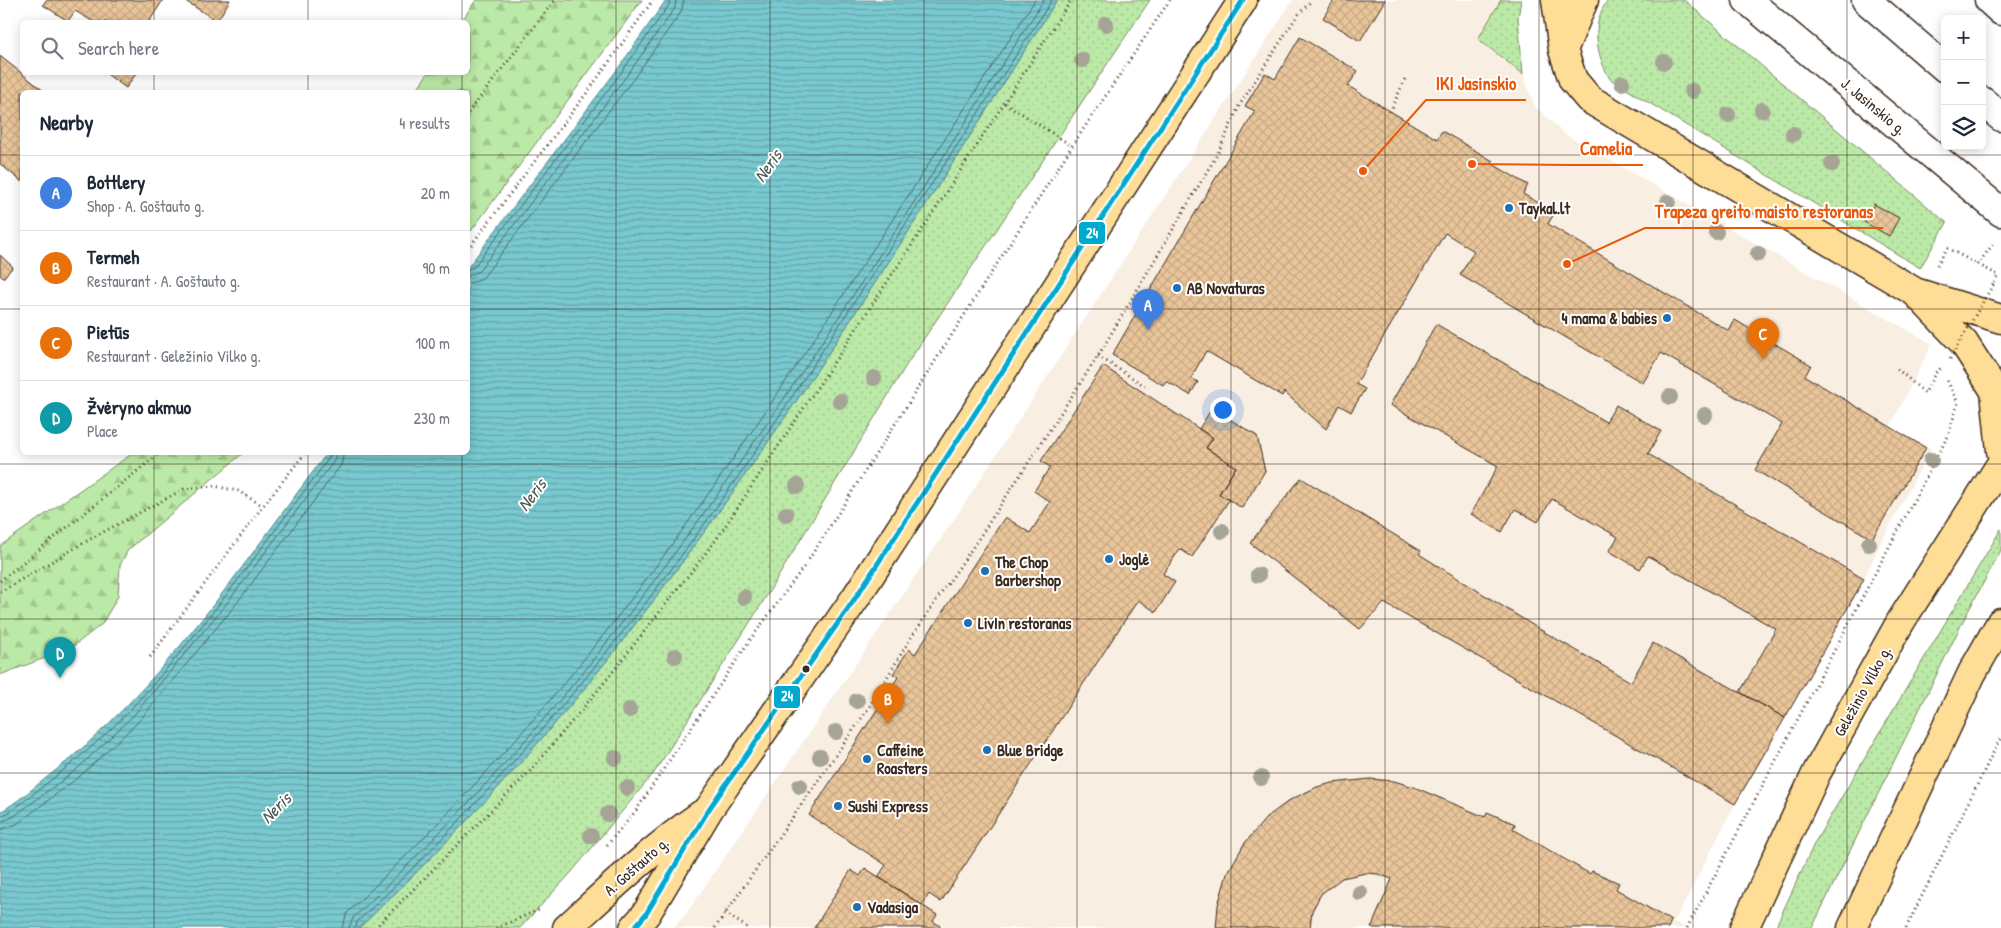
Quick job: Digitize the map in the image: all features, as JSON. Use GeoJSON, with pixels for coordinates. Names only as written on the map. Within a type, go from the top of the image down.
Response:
{"type":"FeatureCollection","features":[{"type":"Feature","properties":{"kind":"main road","name":"A. Goštauto g."},"geometry":{"type":"LineString","coordinates":[[640,921],[709,809],[862,589],[1243,0]]}},
{"type":"Feature","properties":{"kind":"main road"},"geometry":{"type":"LineString","coordinates":[[1556,0],[1563,50],[1573,80],[1590,99],[1915,292],[2001,319]]}},
{"type":"Feature","properties":{"kind":"main road"},"geometry":{"type":"LineString","coordinates":[[1563,50],[1584,0]]}},
{"type":"Feature","properties":{"kind":"main road","name":"J. Jasinskio g."},"geometry":{"type":"LineString","coordinates":[[1747,0],[2001,212]]}},
{"type":"Feature","properties":{"kind":"main road"},"geometry":{"type":"LineString","coordinates":[[1866,0],[1941,65]]}},
{"type":"Feature","properties":{"kind":"main road"},"geometry":{"type":"LineString","coordinates":[[1989,0],[2001,10]]}},
{"type":"Feature","properties":{"kind":"main road"},"geometry":{"type":"LineString","coordinates":[[1986,104],[2001,117]]}},
{"type":"Feature","properties":{"kind":"main road"},"geometry":{"type":"LineString","coordinates":[[1915,292],[1964,343],[1995,391],[2001,451]]}},
{"type":"Feature","properties":{"kind":"main road","name":"Geležinio Vilko g."},"geometry":{"type":"LineString","coordinates":[[1744,928],[1817,772],[1901,620],[2001,464]]}},
{"type":"Feature","properties":{"kind":"main road"},"geometry":{"type":"LineString","coordinates":[[1852,928],[1972,673],[2001,622]]}},
{"type":"Feature","properties":{"kind":"main road","name":"A. Goštauto g."},"geometry":{"type":"LineString","coordinates":[[567,928],[664,841],[709,809]]}},
{"type":"Feature","properties":{"kind":"path"},"geometry":{"type":"LineString","coordinates":[[470,110],[555,0]]}},
{"type":"Feature","properties":{"kind":"path"},"geometry":{"type":"LineString","coordinates":[[470,246],[589,90],[653,0]]}},
{"type":"Feature","properties":{"kind":"path"},"geometry":{"type":"LineString","coordinates":[[375,928],[531,770],[604,683],[716,540],[1071,0]]}},
{"type":"Feature","properties":{"kind":"path"},"geometry":{"type":"LineString","coordinates":[[604,849],[635,812],[750,640],[806,564],[1072,146],[1170,0]]}},
{"type":"Feature","properties":{"kind":"path"},"geometry":{"type":"LineString","coordinates":[[715,928],[868,709],[912,636],[977,541],[1098,356],[1218,153],[1239,106],[1297,16],[1312,0]]}},
{"type":"Feature","properties":{"kind":"path"},"geometry":{"type":"LineString","coordinates":[[1390,112],[1404,79]]}},
{"type":"Feature","properties":{"kind":"path"},"geometry":{"type":"LineString","coordinates":[[1005,103],[1072,146]]}},
{"type":"Feature","properties":{"kind":"path"},"geometry":{"type":"LineString","coordinates":[[1977,265],[1995,243]]}},
{"type":"Feature","properties":{"kind":"path"},"geometry":{"type":"LineString","coordinates":[[1937,265],[1947,248],[1998,275],[1950,359]]}},
{"type":"Feature","properties":{"kind":"path"},"geometry":{"type":"LineString","coordinates":[[1098,356],[1145,386]]}},
{"type":"Feature","properties":{"kind":"path"},"geometry":{"type":"LineString","coordinates":[[1687,928],[1948,436],[1958,403],[1941,368]]}},
{"type":"Feature","properties":{"kind":"path"},"geometry":{"type":"LineString","coordinates":[[1897,369],[1925,393],[1935,373]]}},
{"type":"Feature","properties":{"kind":"path"},"geometry":{"type":"LineString","coordinates":[[0,581],[157,455]]}},
{"type":"Feature","properties":{"kind":"path"},"geometry":{"type":"LineString","coordinates":[[150,658],[263,506],[304,455]]}},
{"type":"Feature","properties":{"kind":"path"},"geometry":{"type":"LineString","coordinates":[[0,592],[92,538],[184,489],[214,486],[238,491],[263,506]]}},
{"type":"Feature","properties":{"kind":"path"},"geometry":{"type":"LineString","coordinates":[[1906,928],[2001,737]]}},
{"type":"Feature","properties":{"kind":"path"},"geometry":{"type":"LineString","coordinates":[[496,928],[545,908]]}},
{"type":"Feature","properties":{"kind":"path"},"geometry":{"type":"LineString","coordinates":[[725,914],[748,928]]}},
{"type":"Feature","properties":{"kind":"shaded area"},"geometry":{"type":"Polygon","coordinates":[[[1293,0],[1501,0],[1478,39],[1523,74],[1535,107],[1566,135],[1932,344],[1890,427],[1931,449],[1880,544],[1864,579],[1735,804],[1676,919],[1672,921],[1686,928],[673,928],[686,914],[706,885],[959,512],[1293,0]]]}},
{"type":"Feature","properties":{"kind":"green space"},"geometry":{"type":"Polygon","coordinates":[[[476,0],[642,0],[470,232],[470,90],[416,90],[427,75],[470,75],[470,20],[462,20],[476,0]]]}},
{"type":"Feature","properties":{"kind":"green space"},"geometry":{"type":"Polygon","coordinates":[[[1057,0],[1150,0],[907,364],[761,605],[654,773],[570,874],[520,928],[359,928],[462,826],[559,719],[620,644],[679,566],[792,408],[1057,0]]]}},
{"type":"Feature","properties":{"kind":"green space"},"geometry":{"type":"Polygon","coordinates":[[[1501,0],[1521,0],[1518,18],[1523,74],[1478,39],[1501,0]]]}},
{"type":"Feature","properties":{"kind":"green space"},"geometry":{"type":"Polygon","coordinates":[[[1608,0],[1684,0],[1947,223],[1920,268],[1610,79],[1601,60],[1597,40],[1599,19],[1602,9],[1608,0]]]}},
{"type":"Feature","properties":{"kind":"green space"},"geometry":{"type":"Polygon","coordinates":[[[130,455],[241,455],[128,550],[120,565],[118,596],[102,624],[71,648],[0,675],[0,546],[130,455]]]}},
{"type":"Feature","properties":{"kind":"green space"},"geometry":{"type":"Polygon","coordinates":[[[2001,529],[2001,550],[1964,619],[1812,928],[1775,928],[1815,842],[2001,529]]]}},
{"type":"Feature","properties":{"kind":"water","name":"Neris"},"geometry":{"type":"Polygon","coordinates":[[[666,0],[1057,0],[792,408],[679,566],[620,644],[559,719],[462,826],[359,928],[0,928],[0,812],[12,805],[87,744],[126,707],[197,625],[326,455],[470,455],[470,264],[619,67],[666,0]]]}},
{"type":"Feature","properties":{"kind":"building"},"geometry":{"type":"Polygon","coordinates":[[[46,0],[163,0],[150,20],[91,20],[75,11],[69,20],[66,20],[43,5],[46,0]]]}},
{"type":"Feature","properties":{"kind":"building"},"geometry":{"type":"Polygon","coordinates":[[[189,0],[230,0],[218,20],[187,2],[189,0]]]}},
{"type":"Feature","properties":{"kind":"building"},"geometry":{"type":"Polygon","coordinates":[[[1334,0],[1385,0],[1360,41],[1323,18],[1334,0]]]}},
{"type":"Feature","properties":{"kind":"building"},"geometry":{"type":"Polygon","coordinates":[[[1300,37],[1358,71],[1348,86],[1437,139],[1442,131],[1493,161],[1491,163],[1528,185],[1523,194],[1555,212],[1548,224],[1729,331],[1735,320],[1811,365],[1805,376],[1926,448],[1872,539],[1755,470],[1782,424],[1661,353],[1643,383],[1460,275],[1474,251],[1445,233],[1356,384],[1365,389],[1351,412],[1339,405],[1326,429],[1284,392],[1282,396],[1206,351],[1191,378],[1198,382],[1190,395],[1166,381],[1163,385],[1112,355],[1255,111],[1245,106],[1265,73],[1275,79],[1300,37]]]}},
{"type":"Feature","properties":{"kind":"building"},"geometry":{"type":"Polygon","coordinates":[[[0,56],[20,72],[20,75],[24,75],[42,90],[20,90],[20,180],[0,164],[0,56]]]}},
{"type":"Feature","properties":{"kind":"building"},"geometry":{"type":"Polygon","coordinates":[[[108,75],[135,75],[126,88],[108,75]]]}},
{"type":"Feature","properties":{"kind":"building"},"geometry":{"type":"Polygon","coordinates":[[[1874,204],[1899,218],[1889,236],[1864,222],[1874,204]]]}},
{"type":"Feature","properties":{"kind":"building"},"geometry":{"type":"Polygon","coordinates":[[[0,255],[13,267],[3,278],[0,275],[0,255]]]}},
{"type":"Feature","properties":{"kind":"building"},"geometry":{"type":"Polygon","coordinates":[[[1436,324],[1606,422],[1616,405],[1661,431],[1648,454],[1864,579],[1785,718],[1740,692],[1776,629],[1648,556],[1640,569],[1609,551],[1618,537],[1552,499],[1538,522],[1515,509],[1502,532],[1471,514],[1498,466],[1390,405],[1436,324]]]}},
{"type":"Feature","properties":{"kind":"building"},"geometry":{"type":"Polygon","coordinates":[[[1103,366],[1213,438],[1206,448],[1236,467],[1219,494],[1229,500],[1192,557],[1180,549],[1163,574],[1175,582],[1156,612],[1138,600],[941,902],[929,894],[922,905],[878,877],[886,865],[809,815],[898,677],[893,674],[909,649],[915,654],[1005,517],[1030,533],[1050,502],[1034,491],[1050,467],[1041,461],[1103,366]]]}},
{"type":"Feature","properties":{"kind":"building"},"geometry":{"type":"Polygon","coordinates":[[[1212,408],[1257,436],[1265,471],[1242,508],[1219,494],[1236,467],[1206,448],[1213,438],[1199,429],[1212,408]]]}},
{"type":"Feature","properties":{"kind":"building"},"geometry":{"type":"Polygon","coordinates":[[[1301,478],[1421,551],[1419,554],[1539,629],[1631,682],[1653,643],[1785,718],[1735,804],[1384,603],[1360,629],[1250,543],[1301,478]]]}},
{"type":"Feature","properties":{"kind":"building"},"geometry":{"type":"Polygon","coordinates":[[[1370,779],[1394,781],[1414,787],[1485,817],[1487,812],[1515,824],[1513,829],[1590,874],[1592,871],[1619,883],[1616,889],[1671,921],[1668,928],[1371,928],[1392,879],[1378,874],[1366,873],[1342,878],[1321,894],[1312,911],[1310,928],[1216,928],[1218,905],[1227,874],[1244,844],[1267,817],[1290,800],[1317,787],[1332,783],[1370,779]]]}},
{"type":"Feature","properties":{"kind":"building"},"geometry":{"type":"Polygon","coordinates":[[[865,868],[937,915],[933,921],[940,926],[939,928],[814,928],[851,870],[860,876],[865,868]]]}},
{"type":"Feature","properties":{"kind":"transit line","name":"24"},"geometry":{"type":"LineString","coordinates":[[634,928],[646,914],[709,809],[856,597],[1243,0]]}},
{"type":"Feature","properties":{"kind":"place","name":"Camelia"},"geometry":{"type":"Point","coordinates":[1472,164]}},
{"type":"Feature","properties":{"kind":"place","name":"IKI Jasinskio"},"geometry":{"type":"Point","coordinates":[1363,171]}},
{"type":"Feature","properties":{"kind":"place","name":"Taykal.lt"},"geometry":{"type":"Point","coordinates":[1509,208]}},
{"type":"Feature","properties":{"kind":"place","name":"Trapeza greito maisto restoranas"},"geometry":{"type":"Point","coordinates":[1567,264]}},
{"type":"Feature","properties":{"kind":"place","name":"AB Novaturas"},"geometry":{"type":"Point","coordinates":[1177,288]}},
{"type":"Feature","properties":{"kind":"place","name":"4 mama & babies"},"geometry":{"type":"Point","coordinates":[1667,318]}},
{"type":"Feature","properties":{"kind":"place","name":"Bottlery"},"geometry":{"type":"Point","coordinates":[1148,330]}},
{"type":"Feature","properties":{"kind":"place","name":"Pietūs"},"geometry":{"type":"Point","coordinates":[1763,359]}},
{"type":"Feature","properties":{"kind":"place","name":"Joglė"},"geometry":{"type":"Point","coordinates":[1109,559]}},
{"type":"Feature","properties":{"kind":"place","name":"The Chop Barbershop"},"geometry":{"type":"Point","coordinates":[985,571]}},
{"type":"Feature","properties":{"kind":"place","name":"LivIn restoranas"},"geometry":{"type":"Point","coordinates":[968,623]}},
{"type":"Feature","properties":{"kind":"place","name":"Žvėryno akmuo"},"geometry":{"type":"Point","coordinates":[60,678]}},
{"type":"Feature","properties":{"kind":"place","name":"Termeh"},"geometry":{"type":"Point","coordinates":[888,724]}},
{"type":"Feature","properties":{"kind":"place","name":"Blue Bridge"},"geometry":{"type":"Point","coordinates":[987,750]}},
{"type":"Feature","properties":{"kind":"place","name":"Caffeine Roasters"},"geometry":{"type":"Point","coordinates":[867,759]}},
{"type":"Feature","properties":{"kind":"place","name":"Sushi Express"},"geometry":{"type":"Point","coordinates":[838,806]}},
{"type":"Feature","properties":{"kind":"place","name":"Vadasiga"},"geometry":{"type":"Point","coordinates":[857,907]}}]}
